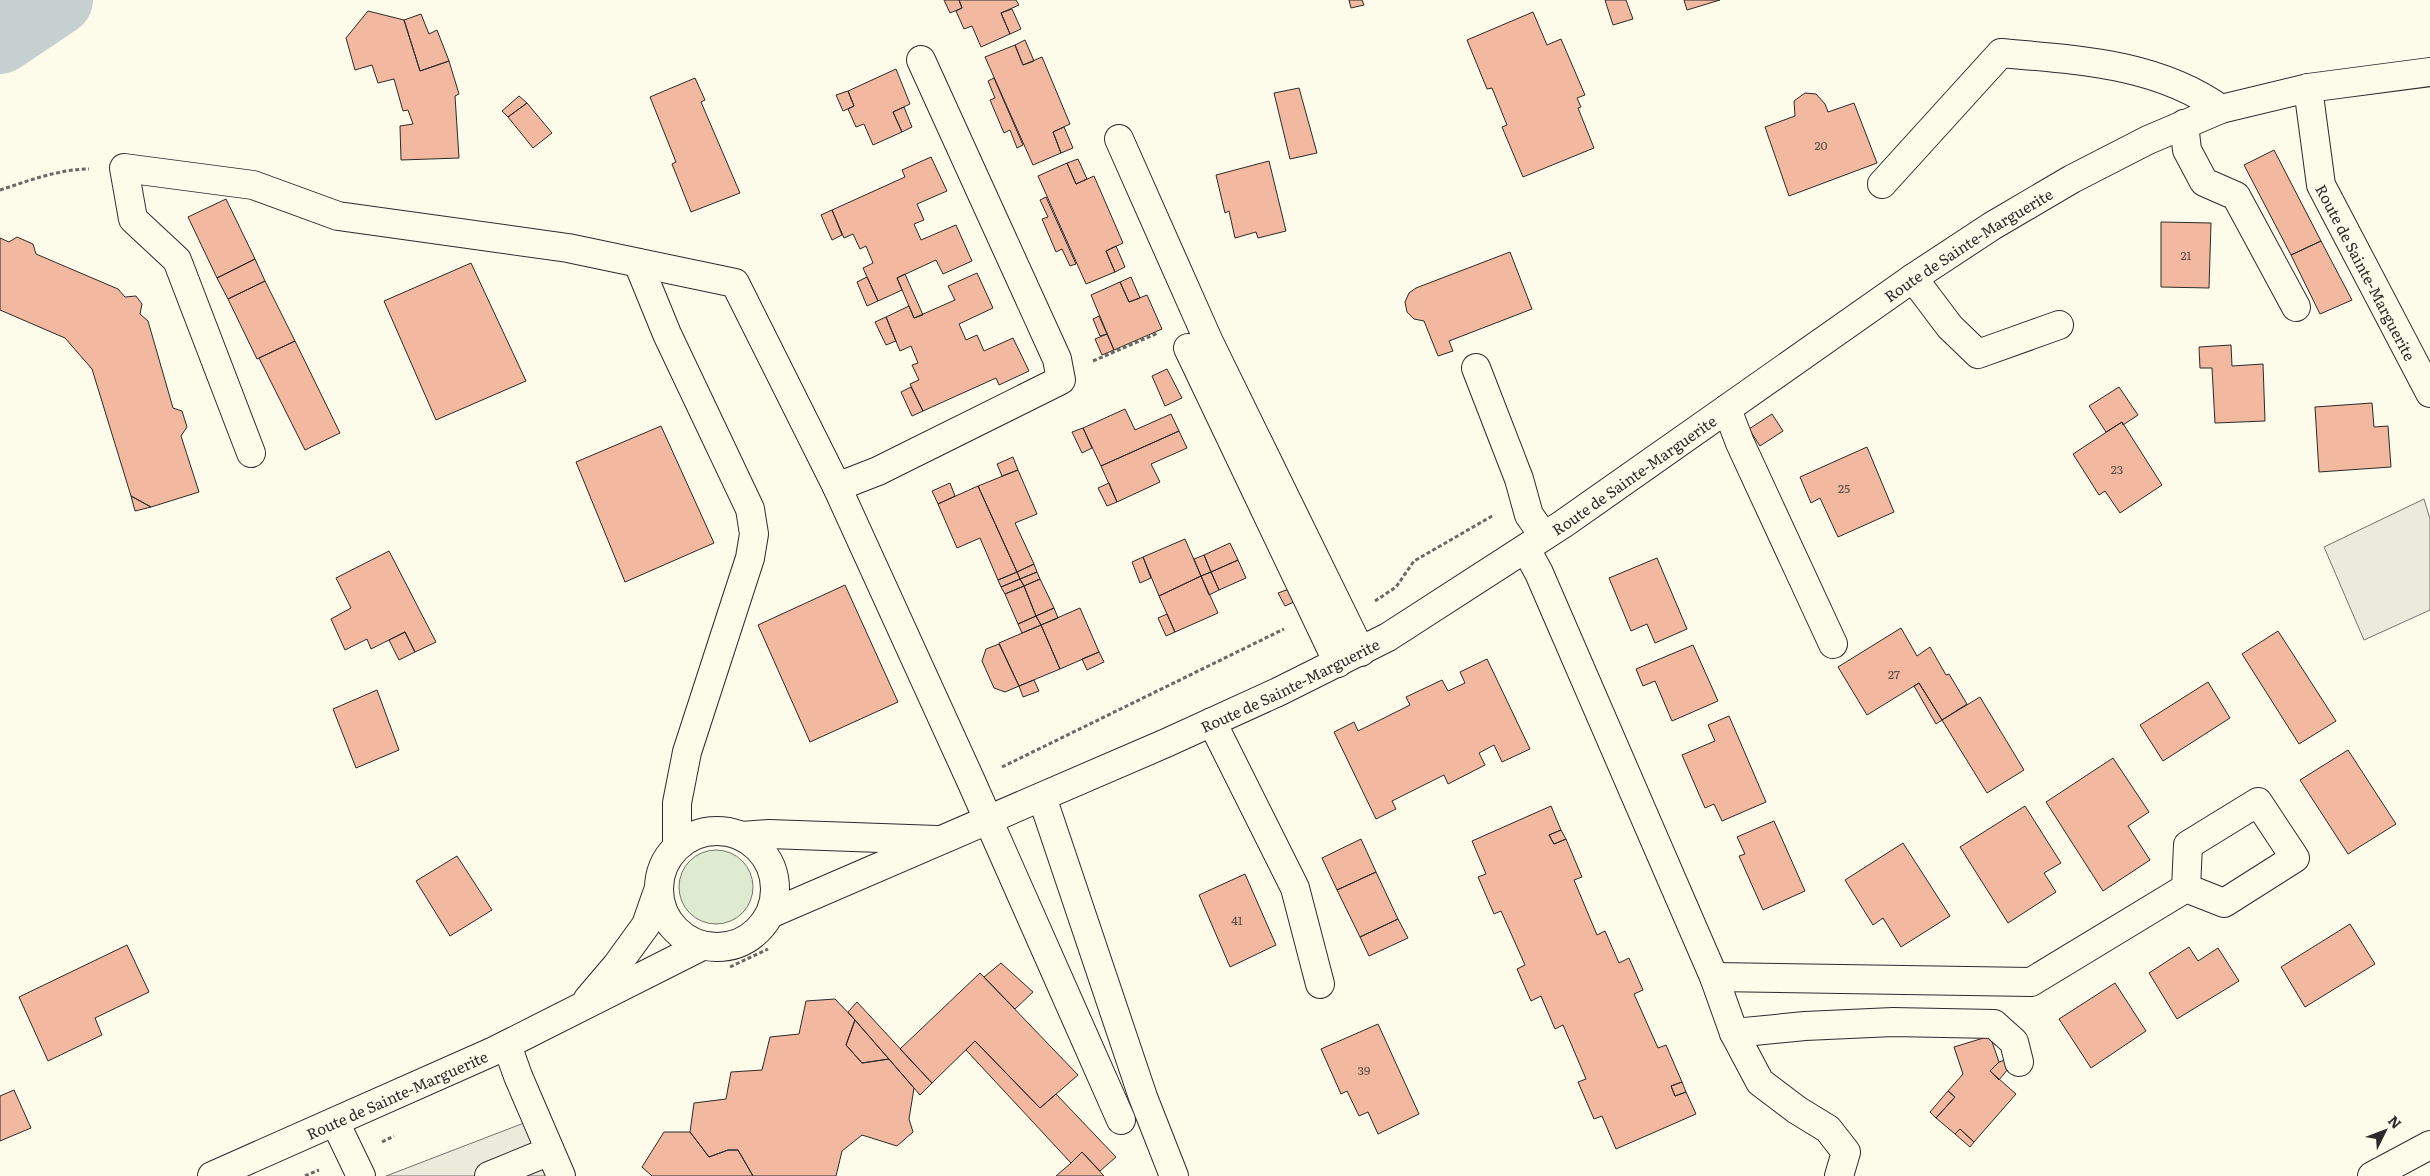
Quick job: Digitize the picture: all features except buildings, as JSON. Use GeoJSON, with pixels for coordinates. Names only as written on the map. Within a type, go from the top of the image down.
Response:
{"type":"FeatureCollection","features":[{"type":"Feature","properties":{"kind":"street"},"geometry":{"type":"LineString","coordinates":[[1882,184],[2001,53],[2100,62],[2153,75],[2198,92],[2221,109]]}},
{"type":"Feature","properties":{"kind":"street"},"geometry":{"type":"LineString","coordinates":[[837,487],[878,471],[1061,380],[1057,359],[921,60]]}},
{"type":"Feature","properties":{"kind":"street","name":"Route de Sainte-Marguerite"},"geometry":{"type":"LineString","coordinates":[[770,914],[989,821],[1212,722],[1388,637],[1535,543],[1913,278],[1992,226],[2072,179],[2184,124],[2221,109],[2308,88],[2430,72]]}},
{"type":"Feature","properties":{"kind":"street","name":"Route de Sainte-Marguerite"},"geometry":{"type":"LineString","coordinates":[[2308,88],[2321,185],[2430,393]]}},
{"type":"Feature","properties":{"kind":"street"},"geometry":{"type":"LineString","coordinates":[[2184,124],[2187,150],[2204,182],[2236,196],[2296,306]]}},
{"type":"Feature","properties":{"kind":"street"},"geometry":{"type":"LineString","coordinates":[[1119,140],[1209,342],[1344,621],[1349,657]]}},
{"type":"Feature","properties":{"kind":"street"},"geometry":{"type":"LineString","coordinates":[[251,453],[177,260],[133,219],[124,168],[254,185],[338,216],[568,248],[735,283],[837,487],[972,781],[1121,1120]]}},
{"type":"Feature","properties":{"kind":"street"},"geometry":{"type":"LineString","coordinates":[[638,263],[667,334],[750,509],[754,534],[750,558],[687,752],[677,803],[677,846]]}},
{"type":"Feature","properties":{"kind":"street"},"geometry":{"type":"LineString","coordinates":[[1913,278],[1950,327],[1978,354],[2059,324]]}},
{"type":"Feature","properties":{"kind":"street"},"geometry":{"type":"LineString","coordinates":[[1188,348],[1318,621],[1349,657]]}},
{"type":"Feature","properties":{"kind":"street"},"geometry":{"type":"LineString","coordinates":[[1476,368],[1519,479],[1535,543],[1539,573],[1714,977],[1734,1033],[1760,1082],[1797,1110],[1828,1129],[1846,1152],[1839,1176]]}},
{"type":"Feature","properties":{"kind":"street"},"geometry":{"type":"LineString","coordinates":[[1727,409],[1740,443],[1833,644]]}},
{"type":"Feature","properties":{"kind":"street"},"geometry":{"type":"LineString","coordinates":[[1212,722],[1295,888],[1320,984]]}},
{"type":"Feature","properties":{"kind":"street"},"geometry":{"type":"LineString","coordinates":[[1042,797],[1142,1097],[1174,1176]]}},
{"type":"Feature","properties":{"kind":"street"},"geometry":{"type":"LineString","coordinates":[[708,831],[725,831],[741,836],[757,846],[768,860],[775,878],[776,896],[770,914],[759,931],[742,942],[722,948],[702,946],[688,940],[666,918],[660,903],[661,873],[667,858],[677,846],[691,837],[708,831]]}},
{"type":"Feature","properties":{"kind":"street","name":"Route de Sainte-Marguerite"},"geometry":{"type":"LineString","coordinates":[[741,836],[768,834],[944,840]]}},
{"type":"Feature","properties":{"kind":"street","name":"Route de Sainte-Marguerite"},"geometry":{"type":"LineString","coordinates":[[580,1007],[617,964],[646,925],[659,888]]}},
{"type":"Feature","properties":{"kind":"street"},"geometry":{"type":"LineString","coordinates":[[1714,977],[2031,982],[2186,888]]}},
{"type":"Feature","properties":{"kind":"street","name":"Route de Sainte-Marguerite"},"geometry":{"type":"LineString","coordinates":[[212,1176],[507,1045],[702,946]]}},
{"type":"Feature","properties":{"kind":"street"},"geometry":{"type":"LineString","coordinates":[[1734,1033],[1805,1026],[1893,1022],[1994,1024],[2014,1042],[2019,1062]]}},
{"type":"Feature","properties":{"kind":"street"},"geometry":{"type":"LineString","coordinates":[[507,1045],[518,1076],[561,1176]]}},
{"type":"Feature","properties":{"kind":"street"},"geometry":{"type":"LineString","coordinates":[[335,1122],[361,1176]]}},
{"type":"Feature","properties":{"kind":"street"},"geometry":{"type":"LineString","coordinates":[[2372,1176],[2430,1145]]}},
{"type":"Feature","properties":{"kind":"street"},"geometry":{"type":"LineString","coordinates":[[489,1176],[550,1151]]}},
{"type":"Feature","properties":{"kind":"path"},"geometry":{"type":"LineString","coordinates":[[0,190],[78,169],[124,168]]}},
{"type":"Feature","properties":{"kind":"path"},"geometry":{"type":"LineString","coordinates":[[1057,359],[1074,351],[1082,366],[1176,325],[1188,348]]}},
{"type":"Feature","properties":{"kind":"path"},"geometry":{"type":"LineString","coordinates":[[1344,621],[1396,587]]}},
{"type":"Feature","properties":{"kind":"path"},"geometry":{"type":"LineString","coordinates":[[972,781],[1292,625],[1318,621]]}},
{"type":"Feature","properties":{"kind":"green space"},"geometry":{"type":"Polygon","coordinates":[[[716,850],[730,853],[742,861],[750,873],[753,887],[750,901],[742,913],[730,921],[716,924],[702,921],[690,913],[682,901],[679,887],[682,873],[690,861],[702,853],[716,850]]]}},
{"type":"Feature","properties":{"kind":"shaded area"},"geometry":{"type":"Polygon","coordinates":[[[2424,499],[2430,519],[2430,610],[2364,640],[2324,547],[2424,499]]]}},
{"type":"Feature","properties":{"kind":"shaded area"},"geometry":{"type":"Polygon","coordinates":[[[537,1118],[561,1176],[386,1176],[537,1118]]]}},
{"type":"Feature","properties":{"kind":"waterway"},"geometry":{"type":"LineString","coordinates":[[0,39],[58,0]]}}]}
